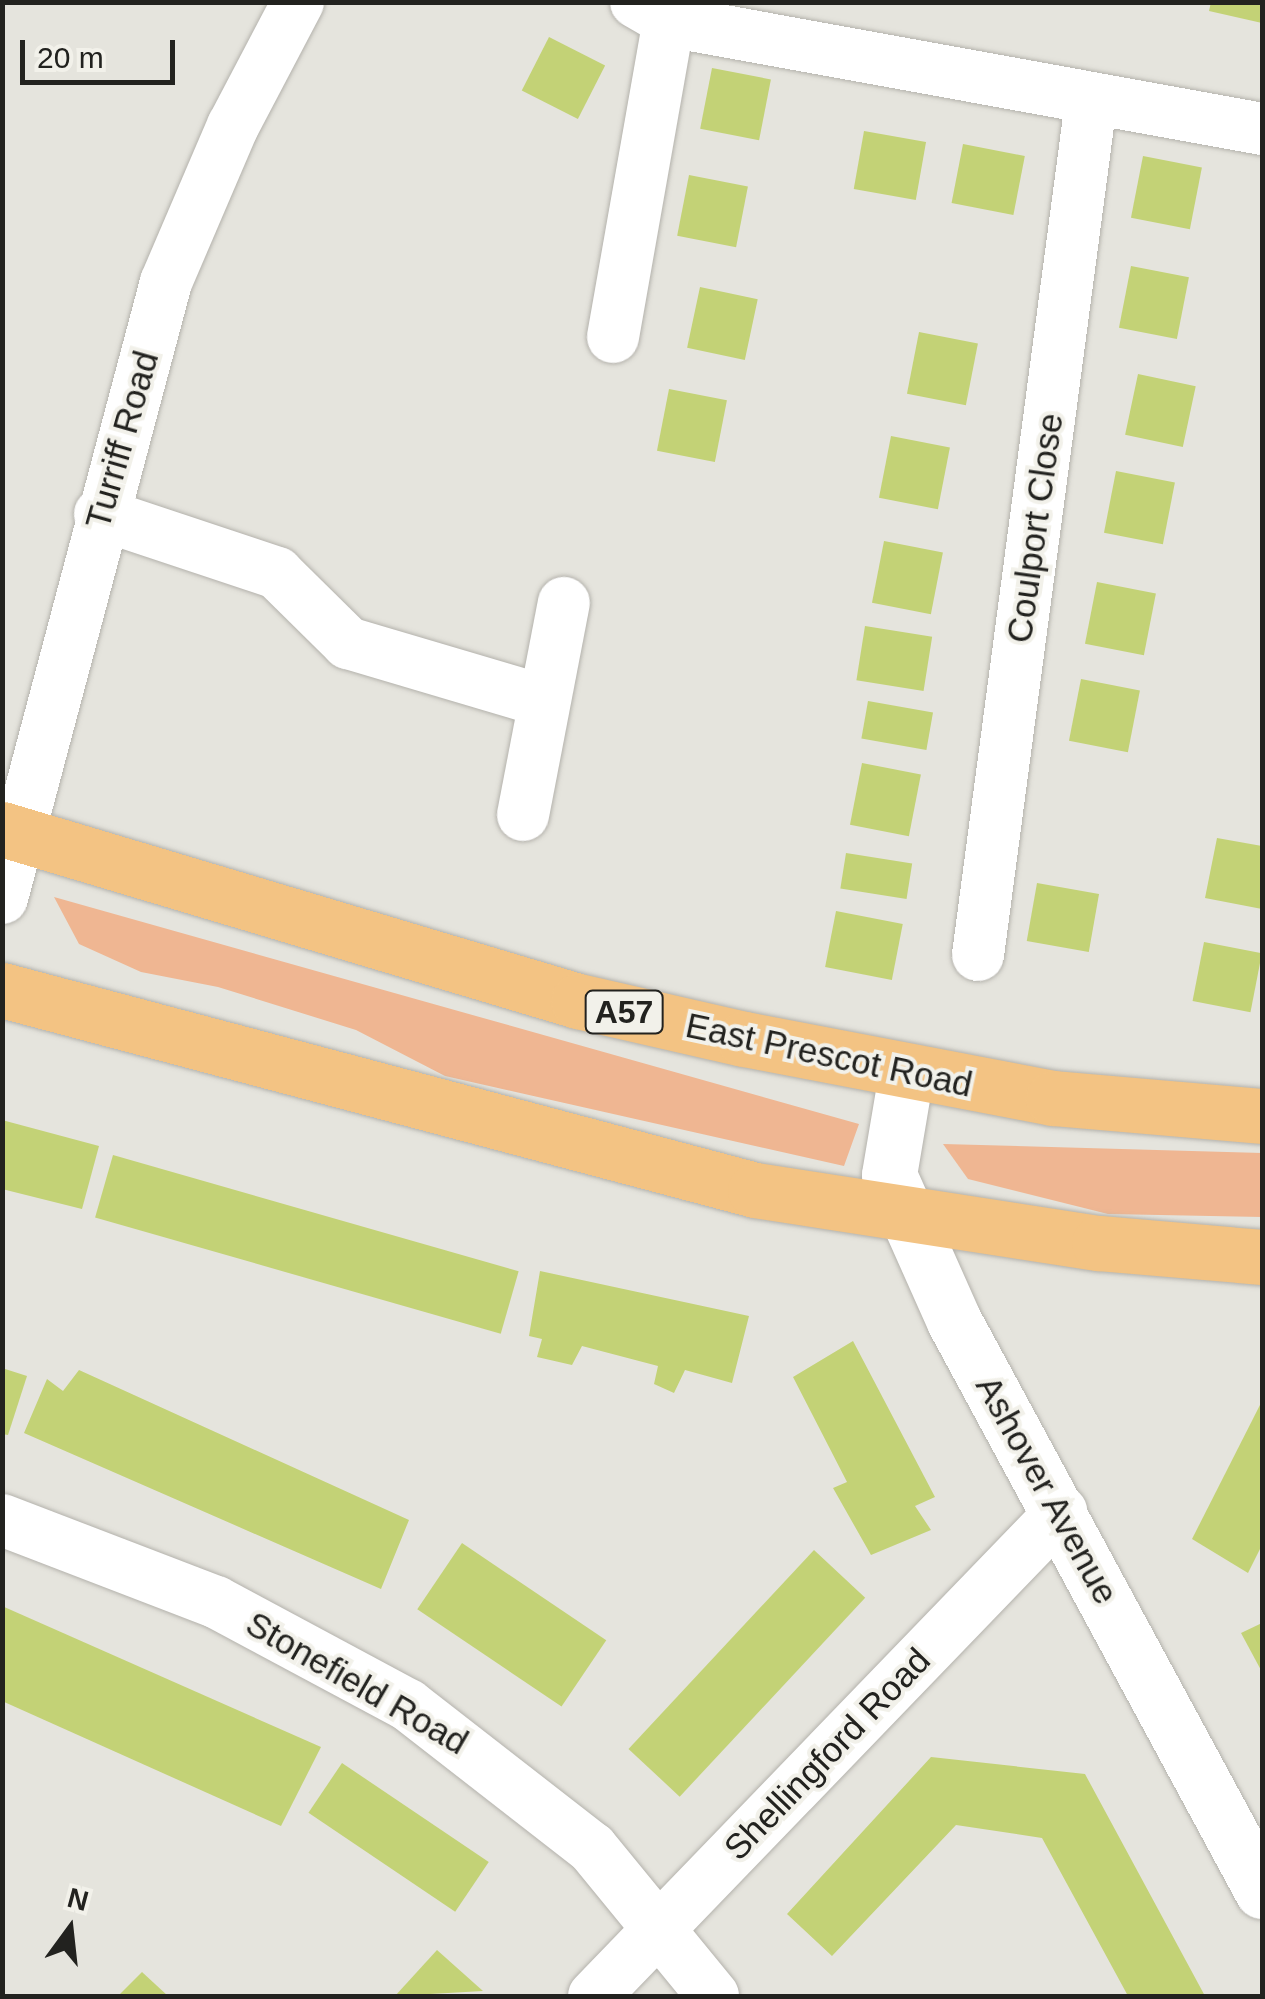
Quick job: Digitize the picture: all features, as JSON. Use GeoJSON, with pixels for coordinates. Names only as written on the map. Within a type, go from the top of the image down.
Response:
{"type":"FeatureCollection","features":[{"type":"Feature","properties":{"kind":"highway","name":"East Prescot Road"},"geometry":{"type":"LineString","coordinates":[[12,831],[578,1001],[906,1074],[1054,1098],[1262,1116]]}},
{"type":"Feature","properties":{"kind":"highway"},"geometry":{"type":"LineString","coordinates":[[2,990],[640,1165],[912,1218],[1262,1257]]}},
{"type":"Feature","properties":{"kind":"street","name":"Turriff Road"},"geometry":{"type":"LineString","coordinates":[[2,898],[12,831],[166,282],[233,126],[298,2]]}},
{"type":"Feature","properties":{"kind":"street"},"geometry":{"type":"LineString","coordinates":[[612,337],[653,12],[1091,102],[1262,129]]}},
{"type":"Feature","properties":{"kind":"street","name":"Coulport Close"},"geometry":{"type":"LineString","coordinates":[[978,954],[1091,102]]}},
{"type":"Feature","properties":{"kind":"street"},"geometry":{"type":"LineString","coordinates":[[100,514],[277,573],[348,644],[541,700]]}},
{"type":"Feature","properties":{"kind":"street"},"geometry":{"type":"LineString","coordinates":[[523,815],[541,700],[564,603]]}},
{"type":"Feature","properties":{"kind":"street","name":"Ashover Avenue"},"geometry":{"type":"LineString","coordinates":[[906,1074],[889,1175],[912,1218],[954,1321],[1061,1512],[1262,1891]]}},
{"type":"Feature","properties":{"kind":"street","name":"Shellingford Road"},"geometry":{"type":"LineString","coordinates":[[594,1996],[1061,1512]]}},
{"type":"Feature","properties":{"kind":"street","name":"Stonefield Road"},"geometry":{"type":"LineString","coordinates":[[2,1520],[216,1602],[408,1706],[552,1812],[662,1925],[714,1996]]}},
{"type":"Feature","properties":{"kind":"shaded area"},"geometry":{"type":"Polygon","coordinates":[[[54,897],[859,1124],[844,1166],[445,1076],[356,1030],[218,987],[141,972],[79,944],[54,897]]]}},
{"type":"Feature","properties":{"kind":"shaded area"},"geometry":{"type":"Polygon","coordinates":[[[943,1144],[1262,1153],[1262,1217],[1108,1214],[968,1179],[943,1144]]]}},
{"type":"Feature","properties":{"kind":"building"},"geometry":{"type":"Polygon","coordinates":[[[1211,2],[1262,2],[1262,23],[1209,11],[1211,2]]]}},
{"type":"Feature","properties":{"kind":"building"},"geometry":{"type":"Polygon","coordinates":[[[549,37],[605,66],[578,119],[522,90],[549,37]]]}},
{"type":"Feature","properties":{"kind":"building"},"geometry":{"type":"Polygon","coordinates":[[[712,68],[771,79],[759,140],[700,129],[712,68]]]}},
{"type":"Feature","properties":{"kind":"building"},"geometry":{"type":"Polygon","coordinates":[[[864,131],[926,142],[916,200],[854,189],[864,131]]]}},
{"type":"Feature","properties":{"kind":"building"},"geometry":{"type":"Polygon","coordinates":[[[963,144],[1025,156],[1013,215],[952,203],[963,144]]]}},
{"type":"Feature","properties":{"kind":"building"},"geometry":{"type":"Polygon","coordinates":[[[1143,156],[1202,167],[1190,229],[1131,218],[1143,156]]]}},
{"type":"Feature","properties":{"kind":"building"},"geometry":{"type":"Polygon","coordinates":[[[689,175],[748,186],[736,247],[677,236],[689,175]]]}},
{"type":"Feature","properties":{"kind":"building"},"geometry":{"type":"Polygon","coordinates":[[[1131,266],[1189,277],[1177,339],[1119,328],[1131,266]]]}},
{"type":"Feature","properties":{"kind":"building"},"geometry":{"type":"Polygon","coordinates":[[[700,287],[758,299],[745,360],[687,348],[700,287]]]}},
{"type":"Feature","properties":{"kind":"building"},"geometry":{"type":"Polygon","coordinates":[[[919,332],[978,343],[966,405],[907,394],[919,332]]]}},
{"type":"Feature","properties":{"kind":"building"},"geometry":{"type":"Polygon","coordinates":[[[1138,374],[1196,386],[1183,447],[1125,435],[1138,374]]]}},
{"type":"Feature","properties":{"kind":"building"},"geometry":{"type":"Polygon","coordinates":[[[669,389],[727,400],[715,462],[657,451],[669,389]]]}},
{"type":"Feature","properties":{"kind":"building"},"geometry":{"type":"Polygon","coordinates":[[[891,436],[950,447],[938,509],[879,498],[891,436]]]}},
{"type":"Feature","properties":{"kind":"building"},"geometry":{"type":"Polygon","coordinates":[[[1116,471],[1175,482],[1163,544],[1104,533],[1116,471]]]}},
{"type":"Feature","properties":{"kind":"building"},"geometry":{"type":"Polygon","coordinates":[[[884,541],[943,552],[931,614],[872,603],[884,541]]]}},
{"type":"Feature","properties":{"kind":"building"},"geometry":{"type":"Polygon","coordinates":[[[1097,582],[1156,593],[1144,655],[1085,644],[1097,582]]]}},
{"type":"Feature","properties":{"kind":"building"},"geometry":{"type":"Polygon","coordinates":[[[865,626],[932,637],[924,691],[856,680],[865,626]]]}},
{"type":"Feature","properties":{"kind":"building"},"geometry":{"type":"Polygon","coordinates":[[[1081,679],[1140,690],[1128,752],[1069,741],[1081,679]]]}},
{"type":"Feature","properties":{"kind":"building"},"geometry":{"type":"Polygon","coordinates":[[[868,701],[933,712],[926,750],[861,738],[868,701]]]}},
{"type":"Feature","properties":{"kind":"building"},"geometry":{"type":"Polygon","coordinates":[[[862,763],[921,774],[909,836],[850,825],[862,763]]]}},
{"type":"Feature","properties":{"kind":"building"},"geometry":{"type":"Polygon","coordinates":[[[1217,838],[1262,846],[1262,909],[1205,898],[1217,838]]]}},
{"type":"Feature","properties":{"kind":"building"},"geometry":{"type":"Polygon","coordinates":[[[846,853],[912,863],[907,899],[840,889],[846,853]]]}},
{"type":"Feature","properties":{"kind":"building"},"geometry":{"type":"Polygon","coordinates":[[[1037,883],[1099,894],[1089,952],[1027,941],[1037,883]]]}},
{"type":"Feature","properties":{"kind":"building"},"geometry":{"type":"Polygon","coordinates":[[[836,911],[903,924],[892,980],[825,967],[836,911]]]}},
{"type":"Feature","properties":{"kind":"building"},"geometry":{"type":"Polygon","coordinates":[[[1204,942],[1262,953],[1250,1012],[1193,1001],[1204,942]]]}},
{"type":"Feature","properties":{"kind":"building"},"geometry":{"type":"Polygon","coordinates":[[[2,1120],[99,1146],[82,1209],[2,1189],[2,1120]]]}},
{"type":"Feature","properties":{"kind":"building"},"geometry":{"type":"Polygon","coordinates":[[[113,1155],[519,1271],[501,1334],[95,1217],[113,1155]]]}},
{"type":"Feature","properties":{"kind":"building"},"geometry":{"type":"Polygon","coordinates":[[[540,1271],[749,1316],[732,1383],[685,1370],[674,1393],[654,1384],[658,1366],[582,1346],[572,1365],[537,1357],[542,1339],[529,1336],[540,1271]]]}},
{"type":"Feature","properties":{"kind":"building"},"geometry":{"type":"Polygon","coordinates":[[[853,1341],[935,1497],[915,1506],[931,1530],[871,1555],[833,1488],[847,1482],[793,1377],[853,1341]]]}},
{"type":"Feature","properties":{"kind":"building"},"geometry":{"type":"Polygon","coordinates":[[[2,1368],[27,1376],[8,1435],[2,1434],[2,1368]]]}},
{"type":"Feature","properties":{"kind":"building"},"geometry":{"type":"Polygon","coordinates":[[[79,1370],[409,1520],[381,1589],[24,1433],[47,1379],[63,1391],[79,1370]]]}},
{"type":"Feature","properties":{"kind":"building"},"geometry":{"type":"Polygon","coordinates":[[[1262,1401],[1262,1545],[1248,1573],[1192,1539],[1262,1401]]]}},
{"type":"Feature","properties":{"kind":"building"},"geometry":{"type":"Polygon","coordinates":[[[462,1543],[606,1640],[562,1707],[417,1609],[462,1543]]]}},
{"type":"Feature","properties":{"kind":"building"},"geometry":{"type":"Polygon","coordinates":[[[814,1550],[865,1598],[680,1797],[628,1749],[814,1550]]]}},
{"type":"Feature","properties":{"kind":"building"},"geometry":{"type":"Polygon","coordinates":[[[2,1606],[321,1747],[281,1826],[2,1701],[2,1606]]]}},
{"type":"Feature","properties":{"kind":"building"},"geometry":{"type":"Polygon","coordinates":[[[1262,1623],[1262,1672],[1241,1633],[1262,1623]]]}},
{"type":"Feature","properties":{"kind":"building"},"geometry":{"type":"Polygon","coordinates":[[[931,1757],[1085,1774],[1205,1996],[1128,1996],[1042,1838],[956,1825],[832,1956],[787,1914],[931,1757]]]}},
{"type":"Feature","properties":{"kind":"building"},"geometry":{"type":"Polygon","coordinates":[[[342,1763],[489,1862],[455,1912],[308,1813],[342,1763]]]}},
{"type":"Feature","properties":{"kind":"building"},"geometry":{"type":"Polygon","coordinates":[[[437,1950],[483,1991],[395,1996],[437,1950]]]}},
{"type":"Feature","properties":{"kind":"building"},"geometry":{"type":"Polygon","coordinates":[[[142,1972],[168,1996],[118,1996],[142,1972]]]}}]}
